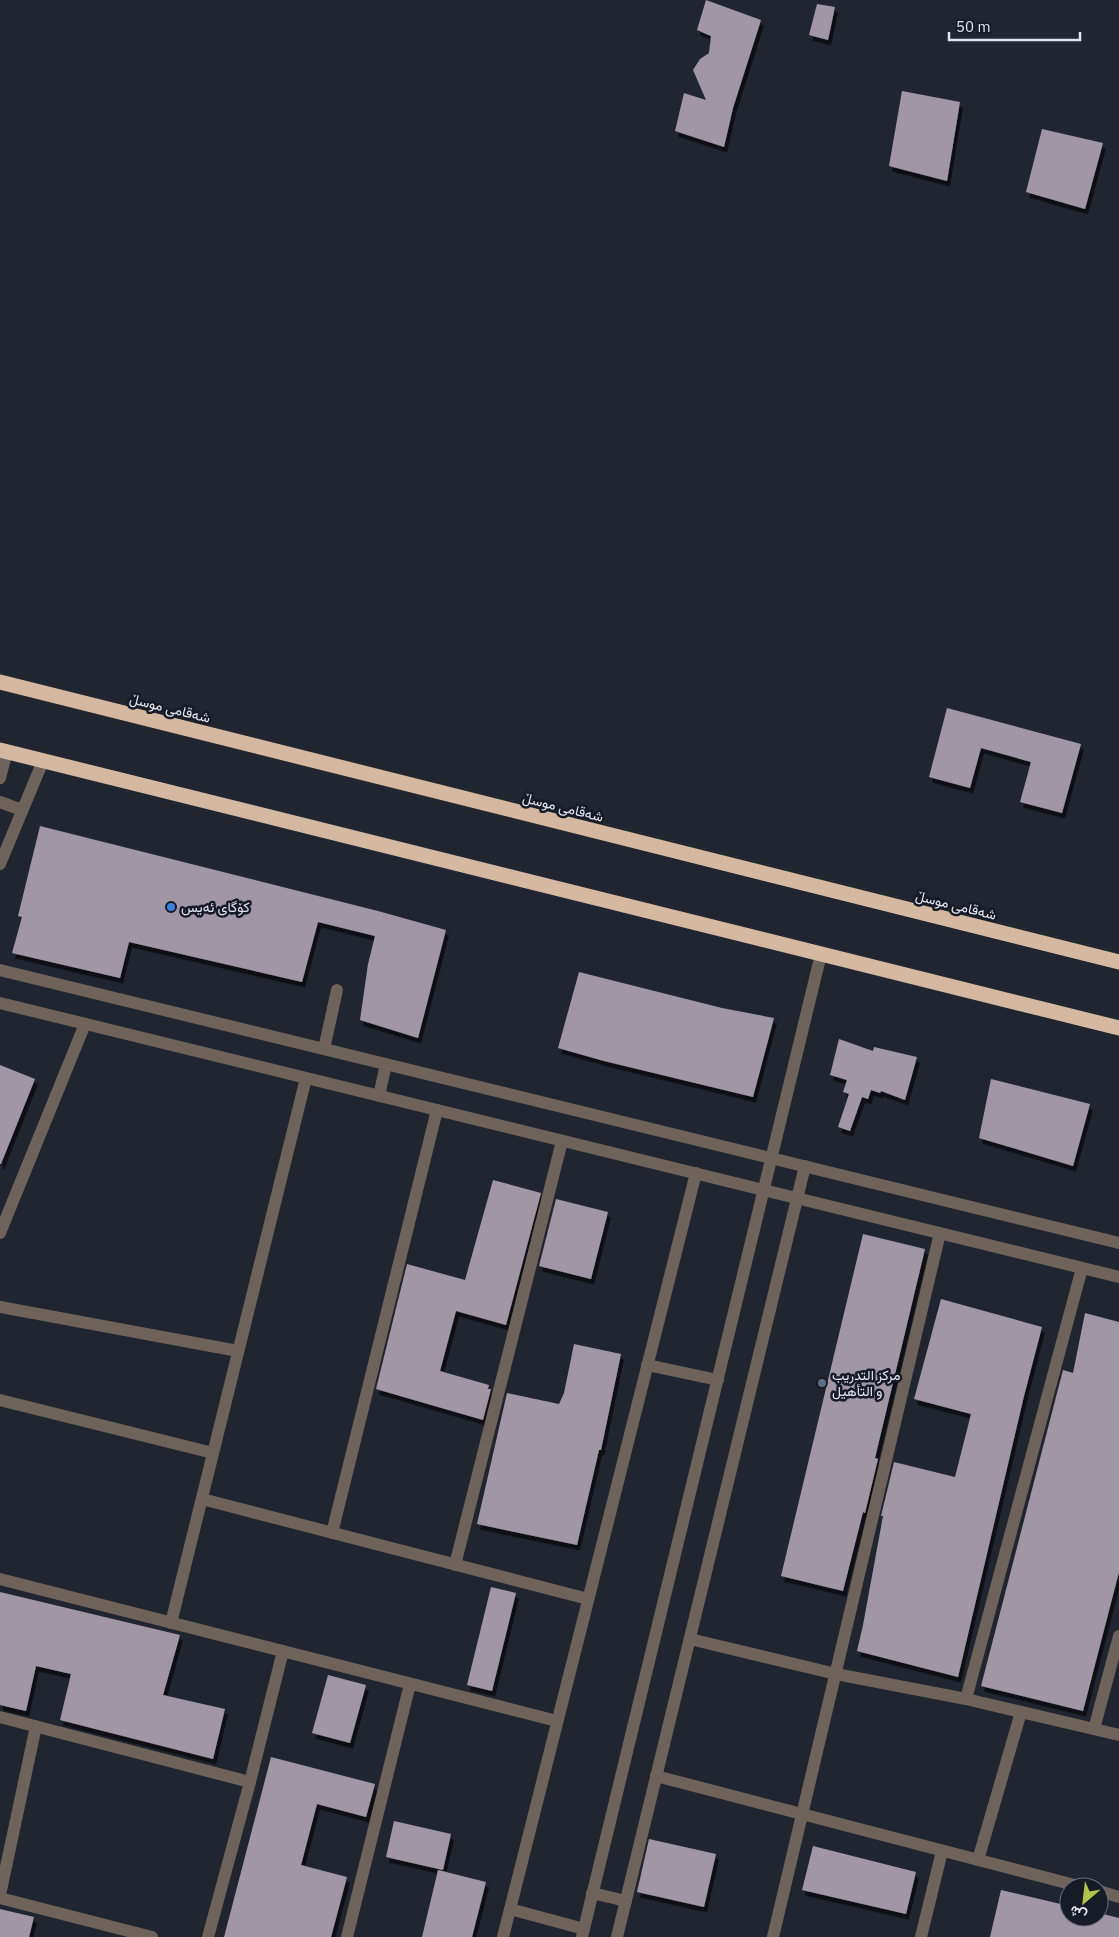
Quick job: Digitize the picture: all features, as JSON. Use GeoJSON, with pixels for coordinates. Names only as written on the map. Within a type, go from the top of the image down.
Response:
{"type":"FeatureCollection","features":[{"type":"Feature","properties":{"kind":"highway","name":"شەقامی موسڵ"},"geometry":{"type":"LineString","coordinates":[[0,682],[1119,962]]}},
{"type":"Feature","properties":{"kind":"highway"},"geometry":{"type":"LineString","coordinates":[[3,751],[1119,1028]]}},
{"type":"Feature","properties":{"kind":"street"},"geometry":{"type":"LineString","coordinates":[[0,778],[3,751]]}},
{"type":"Feature","properties":{"kind":"street"},"geometry":{"type":"LineString","coordinates":[[0,864],[43,761]]}},
{"type":"Feature","properties":{"kind":"street"},"geometry":{"type":"LineString","coordinates":[[0,802],[22,810]]}},
{"type":"Feature","properties":{"kind":"street"},"geometry":{"type":"LineString","coordinates":[[510,1909],[583,1933],[821,954]]}},
{"type":"Feature","properties":{"kind":"street"},"geometry":{"type":"LineString","coordinates":[[0,970],[1119,1242]]}},
{"type":"Feature","properties":{"kind":"street"},"geometry":{"type":"LineString","coordinates":[[324,1048],[338,990]]}},
{"type":"Feature","properties":{"kind":"street"},"geometry":{"type":"LineString","coordinates":[[0,1004],[1119,1276]]}},
{"type":"Feature","properties":{"kind":"street"},"geometry":{"type":"LineString","coordinates":[[0,1233],[85,1024]]}},
{"type":"Feature","properties":{"kind":"street"},"geometry":{"type":"LineString","coordinates":[[379,1096],[386,1064]]}},
{"type":"Feature","properties":{"kind":"street"},"geometry":{"type":"LineString","coordinates":[[171,1623],[306,1078]]}},
{"type":"Feature","properties":{"kind":"street"},"geometry":{"type":"LineString","coordinates":[[332,1533],[437,1110]]}},
{"type":"Feature","properties":{"kind":"street"},"geometry":{"type":"LineString","coordinates":[[455,1565],[562,1141]]}},
{"type":"Feature","properties":{"kind":"street"},"geometry":{"type":"LineString","coordinates":[[617,1937],[806,1166]]}},
{"type":"Feature","properties":{"kind":"street"},"geometry":{"type":"LineString","coordinates":[[503,1937],[696,1173]]}},
{"type":"Feature","properties":{"kind":"street"},"geometry":{"type":"LineString","coordinates":[[773,1937],[940,1233]]}},
{"type":"Feature","properties":{"kind":"street"},"geometry":{"type":"LineString","coordinates":[[966,1699],[1082,1268]]}},
{"type":"Feature","properties":{"kind":"street"},"geometry":{"type":"LineString","coordinates":[[0,1307],[238,1351]]}},
{"type":"Feature","properties":{"kind":"street"},"geometry":{"type":"LineString","coordinates":[[647,1365],[718,1380]]}},
{"type":"Feature","properties":{"kind":"street"},"geometry":{"type":"LineString","coordinates":[[0,1400],[213,1453]]}},
{"type":"Feature","properties":{"kind":"street"},"geometry":{"type":"LineString","coordinates":[[202,1499],[588,1599]]}},
{"type":"Feature","properties":{"kind":"street"},"geometry":{"type":"LineString","coordinates":[[0,1580],[557,1721]]}},
{"type":"Feature","properties":{"kind":"street"},"geometry":{"type":"LineString","coordinates":[[1094,1730],[1119,1636]]}},
{"type":"Feature","properties":{"kind":"street"},"geometry":{"type":"LineString","coordinates":[[690,1639],[836,1674],[966,1699],[1119,1736]]}},
{"type":"Feature","properties":{"kind":"street"},"geometry":{"type":"LineString","coordinates":[[208,1937],[283,1651]]}},
{"type":"Feature","properties":{"kind":"street"},"geometry":{"type":"LineString","coordinates":[[346,1937],[410,1684]]}},
{"type":"Feature","properties":{"kind":"street"},"geometry":{"type":"LineString","coordinates":[[978,1860],[1021,1712]]}},
{"type":"Feature","properties":{"kind":"street"},"geometry":{"type":"LineString","coordinates":[[0,1717],[250,1782]]}},
{"type":"Feature","properties":{"kind":"street"},"geometry":{"type":"LineString","coordinates":[[36,1726],[0,1896],[152,1937]]}},
{"type":"Feature","properties":{"kind":"street"},"geometry":{"type":"LineString","coordinates":[[656,1776],[1059,1881]]}},
{"type":"Feature","properties":{"kind":"street"},"geometry":{"type":"LineString","coordinates":[[921,1937],[942,1851]]}},
{"type":"Feature","properties":{"kind":"street"},"geometry":{"type":"LineString","coordinates":[[592,1893],[626,1901]]}},
{"type":"Feature","properties":{"kind":"building"},"geometry":{"type":"Polygon","coordinates":[[[706,0],[761,20],[733,108],[724,147],[675,131],[684,93],[706,100],[693,70],[700,59],[709,53],[711,36],[697,30],[706,0]]]}},
{"type":"Feature","properties":{"kind":"building"},"geometry":{"type":"Polygon","coordinates":[[[817,4],[835,7],[828,40],[809,35],[817,4]]]}},
{"type":"Feature","properties":{"kind":"building"},"geometry":{"type":"Polygon","coordinates":[[[902,91],[960,102],[947,181],[889,166],[902,91]]]}},
{"type":"Feature","properties":{"kind":"building"},"geometry":{"type":"Polygon","coordinates":[[[1042,129],[1103,143],[1085,209],[1026,192],[1042,129]]]}},
{"type":"Feature","properties":{"kind":"building"},"geometry":{"type":"Polygon","coordinates":[[[947,708],[1081,744],[1062,813],[1020,802],[1031,762],[981,748],[970,788],[929,777],[947,708]]]}},
{"type":"Feature","properties":{"kind":"building","name":"کۆگای ئەیس"},"geometry":{"type":"Polygon","coordinates":[[[40,826],[378,911],[446,930],[418,1038],[360,1020],[368,964],[375,936],[318,922],[302,982],[129,942],[120,978],[12,953],[22,917],[18,916],[40,826]]]}},
{"type":"Feature","properties":{"kind":"building"},"geometry":{"type":"Polygon","coordinates":[[[579,972],[722,1008],[774,1018],[753,1097],[558,1048],[579,972]]]}},
{"type":"Feature","properties":{"kind":"building"},"geometry":{"type":"Polygon","coordinates":[[[839,1039],[873,1051],[874,1047],[917,1057],[905,1100],[881,1091],[880,1093],[871,1090],[868,1099],[862,1097],[850,1131],[838,1127],[849,1094],[843,1092],[847,1080],[830,1075],[839,1039]]]}},
{"type":"Feature","properties":{"kind":"building"},"geometry":{"type":"Polygon","coordinates":[[[0,1065],[35,1079],[1,1164],[0,1164],[0,1065]]]}},
{"type":"Feature","properties":{"kind":"building"},"geometry":{"type":"Polygon","coordinates":[[[991,1079],[1090,1104],[1073,1166],[979,1138],[991,1079]]]}},
{"type":"Feature","properties":{"kind":"building"},"geometry":{"type":"Polygon","coordinates":[[[493,1180],[541,1193],[506,1325],[456,1311],[440,1371],[489,1385],[488,1389],[491,1389],[483,1420],[376,1389],[407,1264],[465,1280],[493,1180]]]}},
{"type":"Feature","properties":{"kind":"building"},"geometry":{"type":"Polygon","coordinates":[[[556,1199],[608,1212],[591,1279],[539,1266],[556,1199]]]}},
{"type":"Feature","properties":{"kind":"building"},"geometry":{"type":"Polygon","coordinates":[[[863,1234],[925,1249],[875,1458],[878,1459],[843,1591],[781,1576],[863,1234]]]}},
{"type":"Feature","properties":{"kind":"building"},"geometry":{"type":"Polygon","coordinates":[[[941,1299],[1042,1327],[958,1677],[857,1651],[883,1516],[881,1516],[894,1462],[955,1477],[971,1414],[914,1399],[941,1299]]]}},
{"type":"Feature","properties":{"kind":"building"},"geometry":{"type":"Polygon","coordinates":[[[1085,1313],[1119,1322],[1119,1572],[1083,1711],[981,1686],[1063,1370],[1073,1373],[1085,1313]]]}},
{"type":"Feature","properties":{"kind":"building"},"geometry":{"type":"Polygon","coordinates":[[[574,1344],[621,1354],[601,1450],[599,1450],[577,1545],[477,1524],[507,1393],[559,1404],[564,1393],[574,1344]]]}},
{"type":"Feature","properties":{"kind":"building"},"geometry":{"type":"Polygon","coordinates":[[[491,1587],[516,1593],[492,1691],[467,1685],[491,1587]]]}},
{"type":"Feature","properties":{"kind":"building"},"geometry":{"type":"Polygon","coordinates":[[[0,1592],[180,1635],[163,1695],[225,1709],[213,1759],[60,1720],[71,1674],[36,1666],[26,1711],[0,1705],[0,1592]]]}},
{"type":"Feature","properties":{"kind":"building"},"geometry":{"type":"Polygon","coordinates":[[[328,1675],[366,1685],[350,1743],[312,1733],[328,1675]]]}},
{"type":"Feature","properties":{"kind":"building"},"geometry":{"type":"Polygon","coordinates":[[[271,1757],[375,1784],[366,1817],[317,1804],[301,1865],[347,1877],[331,1937],[224,1937],[271,1757]]]}},
{"type":"Feature","properties":{"kind":"building"},"geometry":{"type":"Polygon","coordinates":[[[394,1821],[451,1834],[443,1870],[386,1857],[394,1821]]]}},
{"type":"Feature","properties":{"kind":"building"},"geometry":{"type":"Polygon","coordinates":[[[649,1839],[716,1854],[704,1907],[637,1892],[649,1839]]]}},
{"type":"Feature","properties":{"kind":"building"},"geometry":{"type":"Polygon","coordinates":[[[813,1846],[916,1872],[906,1914],[802,1890],[813,1846]]]}},
{"type":"Feature","properties":{"kind":"building"},"geometry":{"type":"Polygon","coordinates":[[[438,1870],[486,1882],[472,1937],[422,1937],[438,1870]]]}},
{"type":"Feature","properties":{"kind":"building"},"geometry":{"type":"Polygon","coordinates":[[[1001,1890],[1059,1904],[1059,1927],[1109,1927],[1109,1916],[1119,1918],[1119,1937],[990,1937],[1001,1890]]]}},
{"type":"Feature","properties":{"kind":"building"},"geometry":{"type":"Polygon","coordinates":[[[0,1909],[34,1917],[29,1937],[0,1937],[0,1909]]]}},
{"type":"Feature","properties":{"kind":"place","name":"کۆگای ئەیس"},"geometry":{"type":"Point","coordinates":[171,907]}},
{"type":"Feature","properties":{"kind":"place","name":"مركز التدريب و التأهيل"},"geometry":{"type":"Point","coordinates":[822,1383]}}]}
